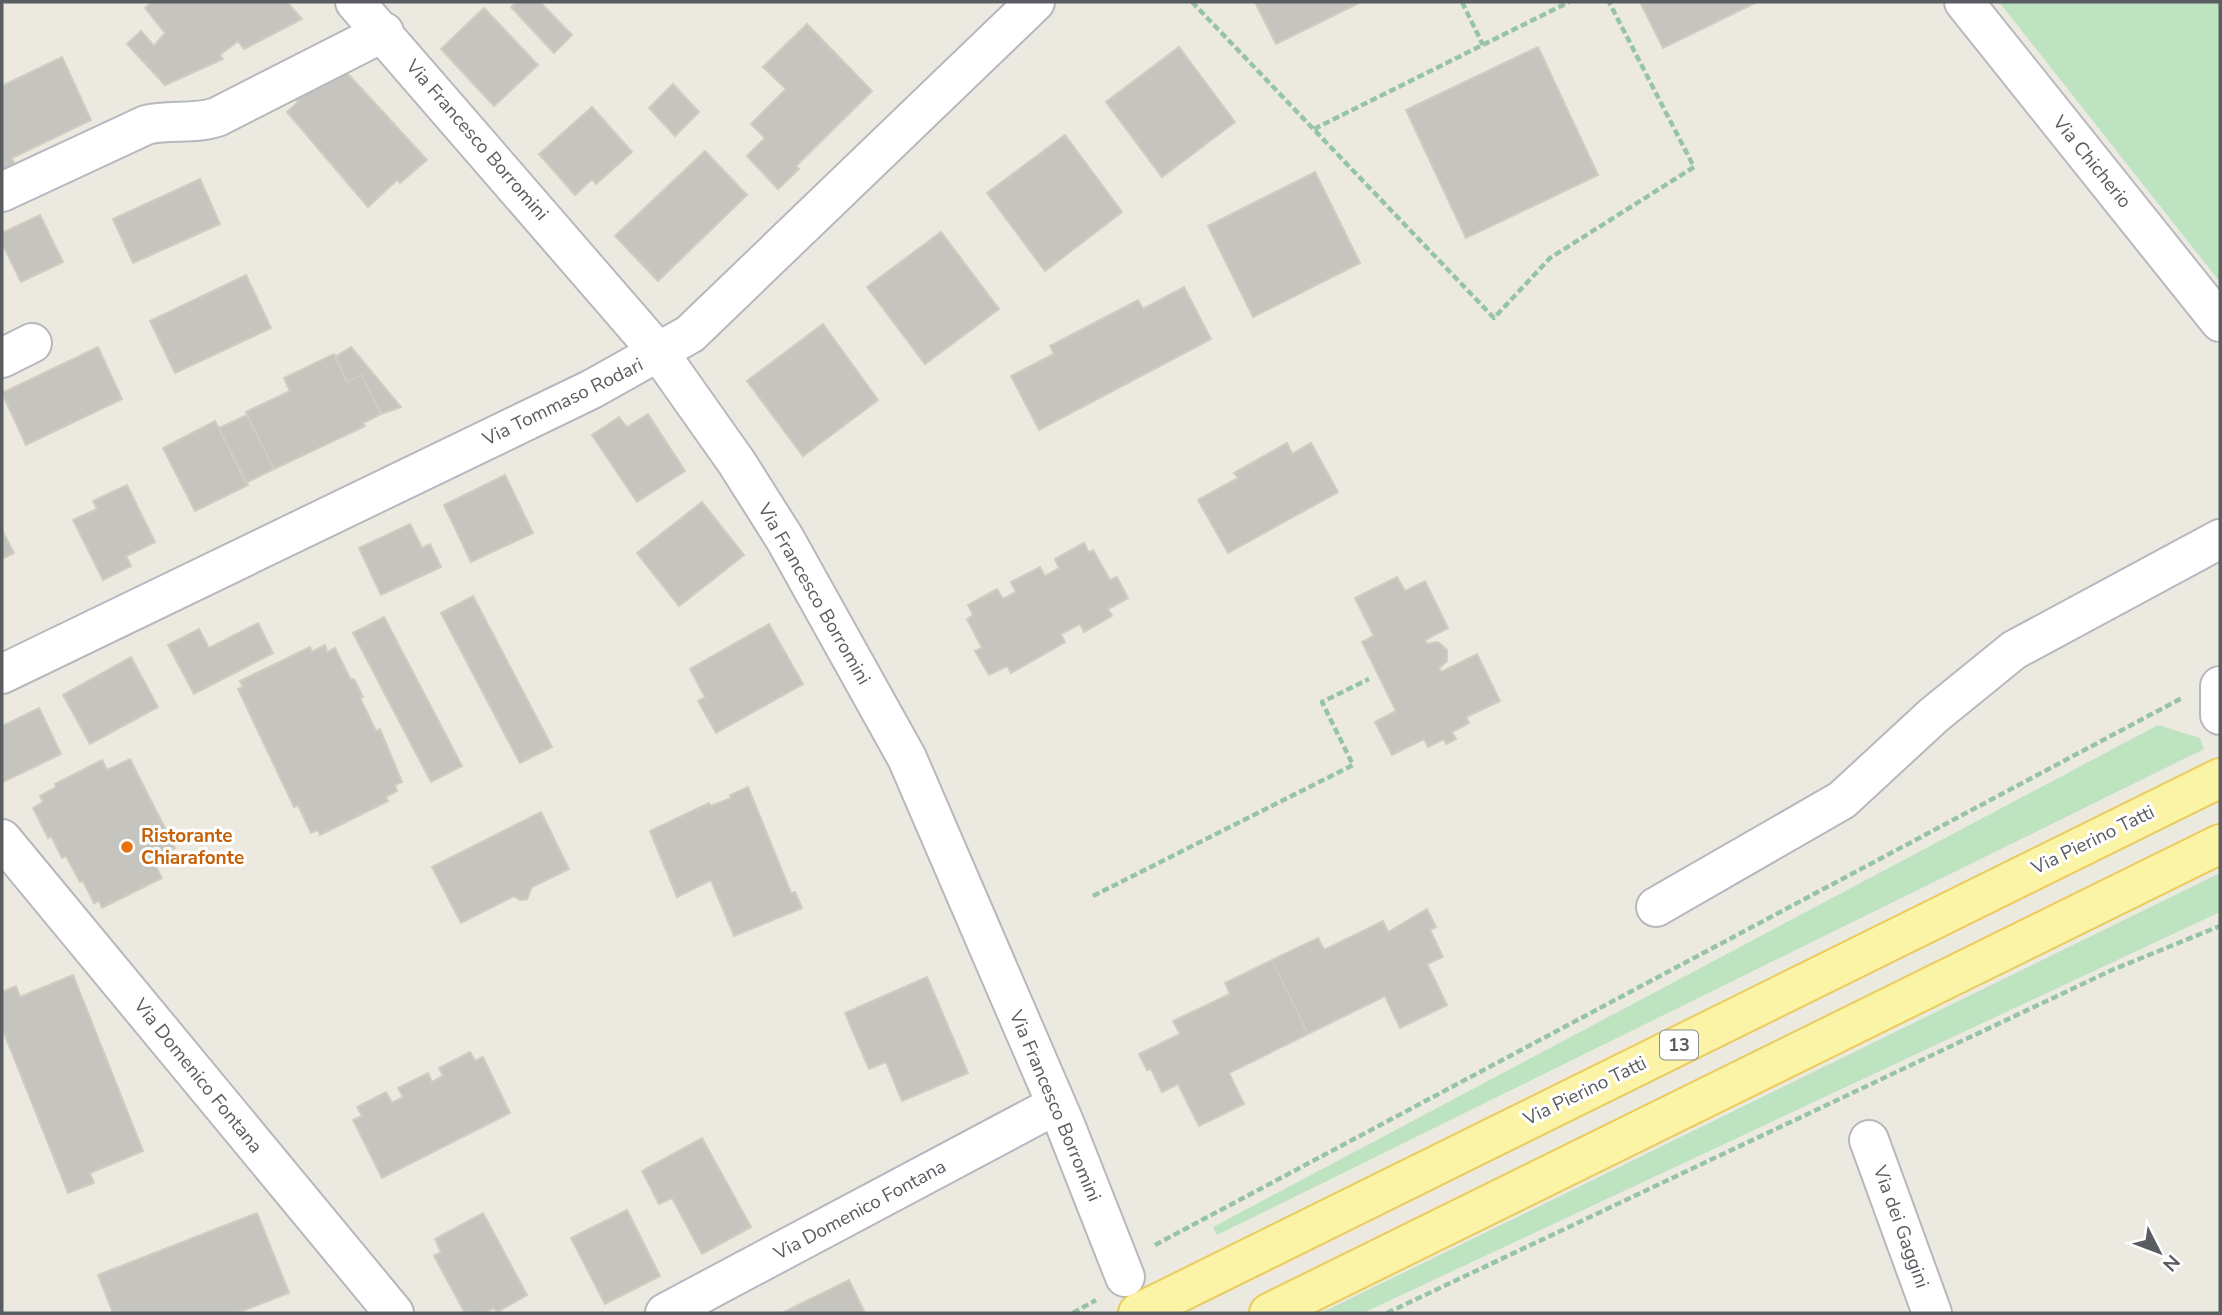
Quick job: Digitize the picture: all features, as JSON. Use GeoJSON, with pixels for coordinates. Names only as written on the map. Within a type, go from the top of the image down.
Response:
{"type":"FeatureCollection","features":[{"type":"Feature","properties":{"kind":"main road","name":"Via Pierino Tatti"},"geometry":{"type":"LineString","coordinates":[[1138,1313],[2220,778]]}},
{"type":"Feature","properties":{"kind":"main road"},"geometry":{"type":"LineString","coordinates":[[1269,1313],[2220,844]]}},
{"type":"Feature","properties":{"kind":"street","name":"Via Francesco Borromini"},"geometry":{"type":"LineString","coordinates":[[355,2],[384,32],[660,354],[737,463],[785,540],[907,758],[1054,1106],[1064,1122],[1125,1277]]}},
{"type":"Feature","properties":{"kind":"street","name":"Via Tommaso Rodari"},"geometry":{"type":"LineString","coordinates":[[2,674],[660,354],[690,334],[1035,2]]}},
{"type":"Feature","properties":{"kind":"street","name":"Via Chicherio"},"geometry":{"type":"LineString","coordinates":[[1965,2],[2220,322]]}},
{"type":"Feature","properties":{"kind":"street"},"geometry":{"type":"LineString","coordinates":[[2,192],[146,125],[160,122],[202,122],[218,117],[384,32]]}},
{"type":"Feature","properties":{"kind":"street"},"geometry":{"type":"LineString","coordinates":[[1656,907],[1842,800],[1934,715],[2014,650],[2220,539]]}},
{"type":"Feature","properties":{"kind":"street","name":"Via Domenico Fontana"},"geometry":{"type":"LineString","coordinates":[[2,839],[394,1313]]}},
{"type":"Feature","properties":{"kind":"street","name":"Via Domenico Fontana"},"geometry":{"type":"LineString","coordinates":[[665,1313],[1054,1106]]}},
{"type":"Feature","properties":{"kind":"street","name":"Via dei Gaggini"},"geometry":{"type":"LineString","coordinates":[[1869,1140],[1932,1313]]}},
{"type":"Feature","properties":{"kind":"path"},"geometry":{"type":"LineString","coordinates":[[1192,2],[1494,318],[1550,258],[1694,167],[1609,2]]}},
{"type":"Feature","properties":{"kind":"path"},"geometry":{"type":"LineString","coordinates":[[1462,2],[1483,45]]}},
{"type":"Feature","properties":{"kind":"path"},"geometry":{"type":"LineString","coordinates":[[1314,129],[1569,2]]}},
{"type":"Feature","properties":{"kind":"path"},"geometry":{"type":"LineString","coordinates":[[1093,897],[1353,765],[1322,702],[1368,679]]}},
{"type":"Feature","properties":{"kind":"path"},"geometry":{"type":"LineString","coordinates":[[1073,1313],[1117,1286],[1137,1257],[1148,1249],[2212,697]]}},
{"type":"Feature","properties":{"kind":"path"},"geometry":{"type":"LineString","coordinates":[[1387,1313],[2099,976],[2220,926]]}},
{"type":"Feature","properties":{"kind":"green space"},"geometry":{"type":"Polygon","coordinates":[[[1999,2],[2220,2],[2220,282],[1999,2]]]}},
{"type":"Feature","properties":{"kind":"green space"},"geometry":{"type":"Polygon","coordinates":[[[2158,725],[2200,738],[2204,749],[1217,1235],[1213,1227],[2158,725]]]}},
{"type":"Feature","properties":{"kind":"green space"},"geometry":{"type":"Polygon","coordinates":[[[2220,873],[2220,912],[1363,1313],[1321,1313],[2220,873]]]}},
{"type":"Feature","properties":{"kind":"building"},"geometry":{"type":"Polygon","coordinates":[[[152,2],[287,2],[302,19],[244,49],[238,41],[220,55],[223,59],[165,85],[127,44],[141,31],[154,46],[165,33],[145,8],[152,2]]]}},
{"type":"Feature","properties":{"kind":"building"},"geometry":{"type":"Polygon","coordinates":[[[517,2],[540,2],[572,35],[554,53],[511,7],[517,2]]]}},
{"type":"Feature","properties":{"kind":"building"},"geometry":{"type":"Polygon","coordinates":[[[1255,2],[1361,2],[1276,44],[1255,2]]]}},
{"type":"Feature","properties":{"kind":"building"},"geometry":{"type":"Polygon","coordinates":[[[1640,2],[1757,2],[1663,48],[1640,2]]]}},
{"type":"Feature","properties":{"kind":"building"},"geometry":{"type":"Polygon","coordinates":[[[484,8],[538,65],[494,106],[441,49],[484,8]]]}},
{"type":"Feature","properties":{"kind":"building"},"geometry":{"type":"Polygon","coordinates":[[[807,24],[872,91],[796,166],[799,169],[778,189],[747,156],[765,138],[751,124],[786,89],[763,67],[807,24]]]}},
{"type":"Feature","properties":{"kind":"building"},"geometry":{"type":"Polygon","coordinates":[[[1179,47],[1235,122],[1162,177],[1106,102],[1179,47]]]}},
{"type":"Feature","properties":{"kind":"building"},"geometry":{"type":"Polygon","coordinates":[[[1538,47],[1598,175],[1466,238],[1406,110],[1538,47]]]}},
{"type":"Feature","properties":{"kind":"building"},"geometry":{"type":"Polygon","coordinates":[[[62,57],[91,120],[12,158],[15,165],[2,171],[2,86],[62,57]]]}},
{"type":"Feature","properties":{"kind":"building"},"geometry":{"type":"Polygon","coordinates":[[[337,62],[427,160],[400,183],[397,180],[368,207],[287,112],[298,102],[288,91],[337,62]]]}},
{"type":"Feature","properties":{"kind":"building"},"geometry":{"type":"Polygon","coordinates":[[[673,84],[699,112],[675,136],[649,108],[673,84]]]}},
{"type":"Feature","properties":{"kind":"building"},"geometry":{"type":"Polygon","coordinates":[[[592,107],[632,152],[596,184],[592,179],[575,195],[539,154],[592,107]]]}},
{"type":"Feature","properties":{"kind":"building"},"geometry":{"type":"Polygon","coordinates":[[[1065,135],[1122,212],[1045,271],[987,193],[1065,135]]]}},
{"type":"Feature","properties":{"kind":"building"},"geometry":{"type":"Polygon","coordinates":[[[705,151],[747,195],[658,281],[615,236],[705,151]]]}},
{"type":"Feature","properties":{"kind":"building"},"geometry":{"type":"Polygon","coordinates":[[[1315,172],[1360,263],[1253,317],[1208,226],[1315,172]]]}},
{"type":"Feature","properties":{"kind":"building"},"geometry":{"type":"Polygon","coordinates":[[[200,179],[220,224],[133,263],[113,219],[200,179]]]}},
{"type":"Feature","properties":{"kind":"building"},"geometry":{"type":"Polygon","coordinates":[[[40,215],[63,262],[21,282],[2,243],[2,233],[40,215]]]}},
{"type":"Feature","properties":{"kind":"building"},"geometry":{"type":"Polygon","coordinates":[[[941,232],[999,309],[925,364],[867,287],[941,232]]]}},
{"type":"Feature","properties":{"kind":"building"},"geometry":{"type":"Polygon","coordinates":[[[246,275],[271,328],[175,373],[150,321],[246,275]]]}},
{"type":"Feature","properties":{"kind":"building"},"geometry":{"type":"Polygon","coordinates":[[[1184,287],[1211,339],[1039,430],[1011,376],[1054,354],[1050,346],[1138,300],[1143,309],[1184,287]]]}},
{"type":"Feature","properties":{"kind":"building"},"geometry":{"type":"Polygon","coordinates":[[[823,324],[878,400],[803,456],[747,381],[823,324]]]}},
{"type":"Feature","properties":{"kind":"building"},"geometry":{"type":"Polygon","coordinates":[[[98,347],[122,399],[26,445],[2,393],[98,347]]]}},
{"type":"Feature","properties":{"kind":"building"},"geometry":{"type":"Polygon","coordinates":[[[351,347],[401,407],[381,414],[362,375],[347,382],[335,357],[351,347]]]}},
{"type":"Feature","properties":{"kind":"building"},"geometry":{"type":"Polygon","coordinates":[[[334,354],[347,382],[362,375],[381,414],[363,423],[365,426],[274,469],[246,412],[290,391],[284,378],[334,354]]]}},
{"type":"Feature","properties":{"kind":"building"},"geometry":{"type":"Polygon","coordinates":[[[648,414],[685,471],[637,502],[592,435],[619,417],[627,427],[648,414]]]}},
{"type":"Feature","properties":{"kind":"building"},"geometry":{"type":"Polygon","coordinates":[[[247,415],[274,469],[246,483],[219,428],[247,415]]]}},
{"type":"Feature","properties":{"kind":"building"},"geometry":{"type":"Polygon","coordinates":[[[215,421],[248,485],[195,511],[163,448],[215,421]]]}},
{"type":"Feature","properties":{"kind":"building"},"geometry":{"type":"Polygon","coordinates":[[[1287,443],[1292,454],[1311,443],[1338,492],[1228,553],[1198,500],[1238,478],[1234,473],[1287,443]]]}},
{"type":"Feature","properties":{"kind":"building"},"geometry":{"type":"Polygon","coordinates":[[[505,475],[533,533],[471,562],[444,505],[505,475]]]}},
{"type":"Feature","properties":{"kind":"building"},"geometry":{"type":"Polygon","coordinates":[[[127,485],[155,542],[126,556],[131,566],[103,580],[73,520],[97,509],[93,501],[127,485]]]}},
{"type":"Feature","properties":{"kind":"building"},"geometry":{"type":"Polygon","coordinates":[[[702,502],[744,555],[679,606],[637,553],[702,502]]]}},
{"type":"Feature","properties":{"kind":"building"},"geometry":{"type":"Polygon","coordinates":[[[410,524],[422,548],[430,544],[441,567],[381,595],[359,548],[410,524]]]}},
{"type":"Feature","properties":{"kind":"building"},"geometry":{"type":"Polygon","coordinates":[[[2,530],[14,553],[2,559],[2,530]]]}},
{"type":"Feature","properties":{"kind":"building"},"geometry":{"type":"Polygon","coordinates":[[[1084,543],[1089,553],[1093,550],[1110,580],[1117,577],[1128,598],[1108,609],[1112,616],[1084,632],[1080,624],[1061,634],[1065,642],[1011,673],[1007,666],[989,675],[975,651],[982,648],[967,619],[973,615],[968,605],[997,589],[1003,599],[1016,592],[1011,582],[1040,567],[1045,576],[1059,568],[1055,559],[1084,543]]]}},
{"type":"Feature","properties":{"kind":"building"},"geometry":{"type":"Polygon","coordinates":[[[1397,577],[1405,591],[1425,581],[1448,628],[1425,640],[1427,644],[1438,642],[1447,650],[1447,661],[1439,668],[1441,672],[1477,654],[1500,701],[1466,717],[1469,723],[1452,732],[1456,739],[1446,744],[1444,739],[1428,747],[1424,739],[1392,755],[1375,722],[1396,711],[1362,642],[1374,636],[1355,598],[1397,577]]]}},
{"type":"Feature","properties":{"kind":"building"},"geometry":{"type":"Polygon","coordinates":[[[473,596],[552,747],[520,763],[441,613],[473,596]]]}},
{"type":"Feature","properties":{"kind":"building"},"geometry":{"type":"Polygon","coordinates":[[[384,617],[462,766],[431,782],[353,633],[384,617]]]}},
{"type":"Feature","properties":{"kind":"building"},"geometry":{"type":"Polygon","coordinates":[[[258,623],[273,653],[194,694],[168,645],[199,629],[209,648],[258,623]]]}},
{"type":"Feature","properties":{"kind":"building"},"geometry":{"type":"Polygon","coordinates":[[[769,624],[803,684],[716,733],[698,701],[705,697],[690,669],[769,624]]]}},
{"type":"Feature","properties":{"kind":"building"},"geometry":{"type":"Polygon","coordinates":[[[325,645],[327,652],[335,648],[351,680],[354,679],[363,697],[360,698],[376,731],[380,729],[402,782],[395,785],[397,791],[386,797],[388,801],[320,835],[318,830],[311,833],[298,805],[294,807],[238,689],[243,687],[240,681],[310,647],[312,652],[325,645]]]}},
{"type":"Feature","properties":{"kind":"building"},"geometry":{"type":"Polygon","coordinates":[[[131,657],[158,707],[90,744],[63,695],[131,657]]]}},
{"type":"Feature","properties":{"kind":"building"},"geometry":{"type":"Polygon","coordinates":[[[39,708],[61,754],[3,782],[2,726],[39,708]]]}},
{"type":"Feature","properties":{"kind":"building"},"geometry":{"type":"Polygon","coordinates":[[[130,759],[175,848],[152,859],[162,878],[102,908],[99,901],[94,903],[66,856],[62,858],[51,836],[48,838],[33,808],[43,802],[40,796],[56,787],[55,784],[102,760],[107,770],[130,759]]]}},
{"type":"Feature","properties":{"kind":"building"},"geometry":{"type":"Polygon","coordinates":[[[748,787],[791,893],[795,892],[802,908],[734,936],[711,880],[677,897],[650,831],[709,803],[711,806],[731,798],[730,795],[748,787]]]}},
{"type":"Feature","properties":{"kind":"building"},"geometry":{"type":"Polygon","coordinates":[[[541,812],[569,869],[532,887],[527,899],[520,900],[514,896],[461,923],[432,867],[541,812]]]}},
{"type":"Feature","properties":{"kind":"building"},"geometry":{"type":"Polygon","coordinates":[[[1427,909],[1436,927],[1430,930],[1443,957],[1427,964],[1447,1005],[1400,1028],[1385,996],[1308,1034],[1272,960],[1318,938],[1324,950],[1383,921],[1388,932],[1427,909]]]}},
{"type":"Feature","properties":{"kind":"building"},"geometry":{"type":"Polygon","coordinates":[[[1272,960],[1308,1034],[1229,1073],[1244,1104],[1199,1126],[1178,1084],[1162,1092],[1151,1069],[1147,1070],[1139,1054],[1180,1034],[1173,1021],[1230,994],[1225,983],[1272,960]]]}},
{"type":"Feature","properties":{"kind":"building"},"geometry":{"type":"Polygon","coordinates":[[[73,975],[143,1151],[90,1173],[94,1183],[68,1193],[2,1028],[2,992],[16,986],[20,997],[73,975]]]}},
{"type":"Feature","properties":{"kind":"building"},"geometry":{"type":"Polygon","coordinates":[[[927,977],[968,1073],[902,1101],[886,1062],[869,1069],[845,1013],[927,977]]]}},
{"type":"Feature","properties":{"kind":"building"},"geometry":{"type":"Polygon","coordinates":[[[470,1052],[475,1061],[483,1057],[510,1113],[382,1178],[353,1120],[362,1116],[357,1107],[386,1092],[392,1103],[403,1097],[398,1088],[428,1073],[432,1082],[443,1076],[439,1068],[470,1052]]]}},
{"type":"Feature","properties":{"kind":"building"},"geometry":{"type":"Polygon","coordinates":[[[702,1138],[751,1227],[702,1254],[672,1198],[659,1204],[642,1171],[702,1138]]]}},
{"type":"Feature","properties":{"kind":"building"},"geometry":{"type":"Polygon","coordinates":[[[627,1210],[660,1276],[605,1304],[571,1238],[627,1210]]]}},
{"type":"Feature","properties":{"kind":"building"},"geometry":{"type":"Polygon","coordinates":[[[257,1213],[289,1293],[237,1313],[113,1313],[98,1275],[257,1213]]]}},
{"type":"Feature","properties":{"kind":"building"},"geometry":{"type":"Polygon","coordinates":[[[483,1213],[527,1295],[497,1312],[494,1308],[484,1313],[465,1313],[434,1256],[441,1252],[435,1239],[483,1213]]]}},
{"type":"Feature","properties":{"kind":"building"},"geometry":{"type":"Polygon","coordinates":[[[849,1280],[865,1313],[782,1313],[849,1280]]]}},
{"type":"Feature","properties":{"kind":"place","name":"Ristorante Chiarafonte"},"geometry":{"type":"Point","coordinates":[127,847]}}]}
